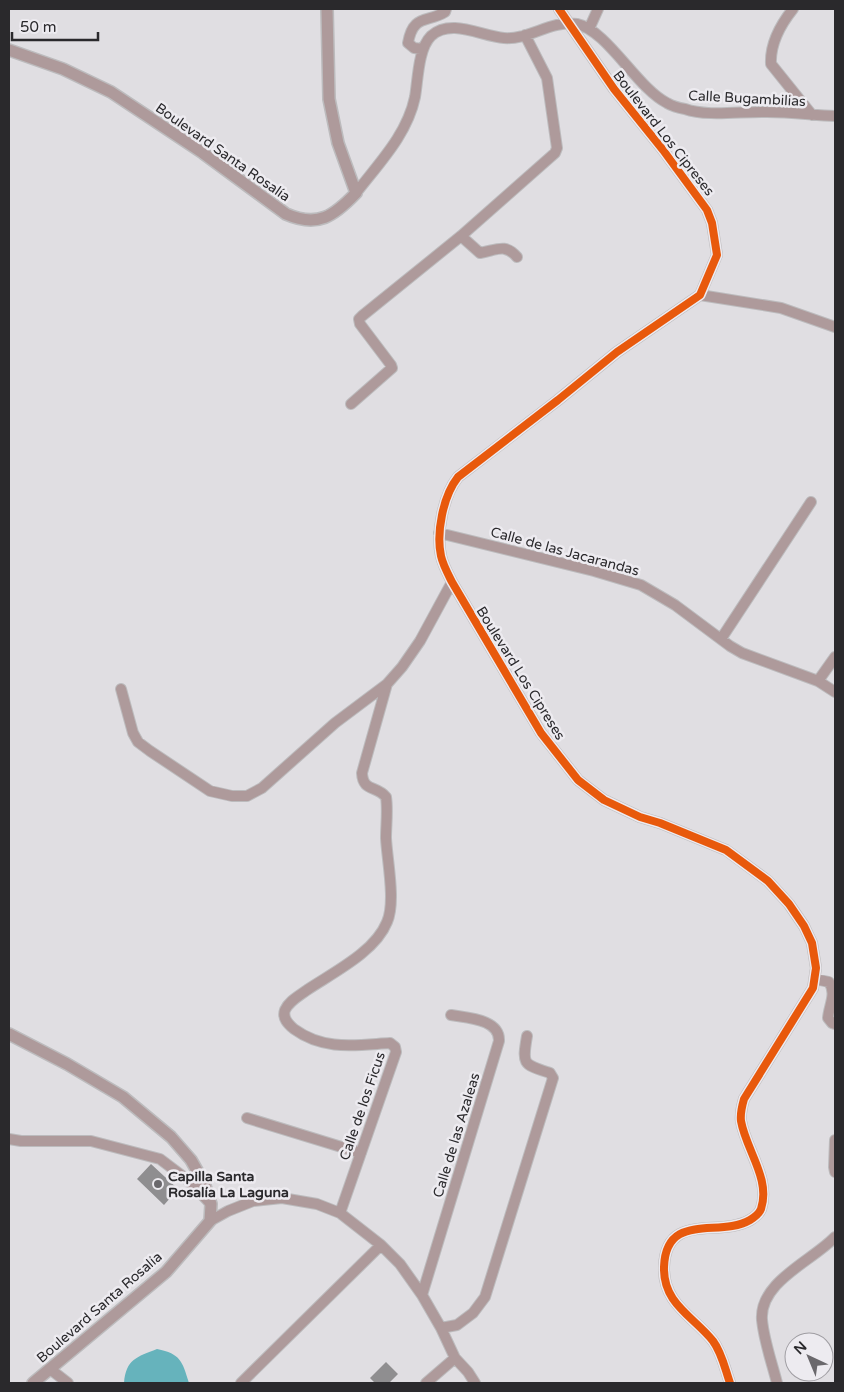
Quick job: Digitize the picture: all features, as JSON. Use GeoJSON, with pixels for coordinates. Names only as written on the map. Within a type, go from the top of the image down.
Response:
{"type":"FeatureCollection","features":[{"type":"Feature","properties":{"kind":"street"},"geometry":{"type":"LineString","coordinates":[[327,9],[329,99],[338,143],[356,193]]}},
{"type":"Feature","properties":{"kind":"street"},"geometry":{"type":"LineString","coordinates":[[423,49],[414,48],[408,43],[410,34],[424,18],[436,18],[445,12],[446,9]]}},
{"type":"Feature","properties":{"kind":"street","name":"Boulevard Los Cipreses"},"geometry":{"type":"LineString","coordinates":[[559,9],[614,89],[663,150],[707,210],[712,223],[717,255],[700,295],[617,352],[458,477],[448,494],[439,533],[442,557],[452,582],[542,733],[578,780],[604,800],[640,817],[660,823],[726,850],[768,881],[789,904],[804,926],[812,943],[816,957],[815,979],[808,997],[744,1098],[741,1112],[741,1122],[759,1173],[763,1197],[760,1212],[754,1218],[739,1225],[684,1231],[676,1236],[666,1254],[664,1274],[671,1296],[680,1310],[714,1342],[722,1358],[730,1383]]}},
{"type":"Feature","properties":{"kind":"street"},"geometry":{"type":"LineString","coordinates":[[589,29],[598,9]]}},
{"type":"Feature","properties":{"kind":"street"},"geometry":{"type":"LineString","coordinates":[[793,9],[784,20],[774,43],[771,64],[812,115]]}},
{"type":"Feature","properties":{"kind":"street"},"geometry":{"type":"LineString","coordinates":[[356,193],[406,126],[414,101],[423,49],[431,36],[440,30],[451,28],[504,38],[525,35],[557,25],[569,24]]}},
{"type":"Feature","properties":{"kind":"street","name":"Calle Bugambilias"},"geometry":{"type":"LineString","coordinates":[[569,24],[582,25],[595,33],[644,85],[667,103],[696,112],[769,112],[835,116]]}},
{"type":"Feature","properties":{"kind":"street"},"geometry":{"type":"LineString","coordinates":[[351,404],[392,368],[360,324],[359,319],[461,236],[555,153],[557,148],[547,78],[525,35]]}},
{"type":"Feature","properties":{"kind":"street","name":"Boulevard Santa Rosalía"},"geometry":{"type":"LineString","coordinates":[[9,50],[63,69],[111,92],[203,153],[272,205],[299,220],[312,221],[334,213],[356,193]]}},
{"type":"Feature","properties":{"kind":"street"},"geometry":{"type":"LineString","coordinates":[[461,236],[480,253],[507,248],[518,257]]}},
{"type":"Feature","properties":{"kind":"street"},"geometry":{"type":"LineString","coordinates":[[700,295],[780,308],[835,327]]}},
{"type":"Feature","properties":{"kind":"street"},"geometry":{"type":"LineString","coordinates":[[721,639],[811,502]]}},
{"type":"Feature","properties":{"kind":"street","name":"Calle de las Jacarandas"},"geometry":{"type":"LineString","coordinates":[[439,533],[594,571],[641,586],[675,605],[742,652],[818,681],[835,692]]}},
{"type":"Feature","properties":{"kind":"street"},"geometry":{"type":"LineString","coordinates":[[122,689],[133,733],[138,742],[210,791],[232,796],[247,796],[262,788],[328,729],[387,684],[402,667],[420,640],[452,582]]}},
{"type":"Feature","properties":{"kind":"street"},"geometry":{"type":"LineString","coordinates":[[818,681],[835,657]]}},
{"type":"Feature","properties":{"kind":"street","name":"Calle de los Ficus"},"geometry":{"type":"LineString","coordinates":[[340,1213],[396,1052],[395,1047],[390,1043],[342,1046],[326,1043],[293,1028],[284,1018],[284,1012],[294,999],[369,948],[383,931],[388,920],[390,902],[386,838],[386,796],[381,791],[368,787],[362,781],[362,773],[387,684]]}},
{"type":"Feature","properties":{"kind":"street"},"geometry":{"type":"LineString","coordinates":[[815,979],[829,982],[832,986],[828,1018],[835,1024]]}},
{"type":"Feature","properties":{"kind":"street","name":"Calle de las Azaleas"},"geometry":{"type":"LineString","coordinates":[[422,1295],[499,1040],[499,1034],[491,1024],[451,1015]]}},
{"type":"Feature","properties":{"kind":"street"},"geometry":{"type":"LineString","coordinates":[[9,1034],[67,1064],[124,1097],[171,1137],[191,1160],[204,1183],[211,1204],[210,1221]]}},
{"type":"Feature","properties":{"kind":"street"},"geometry":{"type":"LineString","coordinates":[[441,1328],[457,1325],[473,1313],[485,1296],[553,1078],[550,1073],[533,1067],[525,1061],[523,1054],[527,1036]]}},
{"type":"Feature","properties":{"kind":"street"},"geometry":{"type":"LineString","coordinates":[[247,1118],[361,1153]]}},
{"type":"Feature","properties":{"kind":"street"},"geometry":{"type":"LineString","coordinates":[[9,1139],[21,1141],[91,1141],[160,1159],[189,1181],[211,1204]]}},
{"type":"Feature","properties":{"kind":"street"},"geometry":{"type":"LineString","coordinates":[[835,1140],[835,1172]]}},
{"type":"Feature","properties":{"kind":"street"},"geometry":{"type":"LineString","coordinates":[[210,1221],[253,1201],[282,1198],[317,1204],[340,1213],[381,1245],[400,1264],[422,1295],[441,1328],[455,1358],[475,1383]]}},
{"type":"Feature","properties":{"kind":"street","name":"Boulevard Santa Rosalía"},"geometry":{"type":"LineString","coordinates":[[36,1382],[166,1272],[210,1221]]}},
{"type":"Feature","properties":{"kind":"street"},"geometry":{"type":"LineString","coordinates":[[777,1383],[763,1331],[763,1304],[776,1284],[814,1256],[835,1237]]}},
{"type":"Feature","properties":{"kind":"street"},"geometry":{"type":"LineString","coordinates":[[241,1383],[381,1245]]}},
{"type":"Feature","properties":{"kind":"street"},"geometry":{"type":"LineString","coordinates":[[426,1383],[455,1358]]}},
{"type":"Feature","properties":{"kind":"street"},"geometry":{"type":"LineString","coordinates":[[50,1369],[68,1383]]}},
{"type":"Feature","properties":{"kind":"water"},"geometry":{"type":"Polygon","coordinates":[[[157,1349],[176,1356],[182,1364],[189,1383],[124,1383],[130,1364],[138,1357],[157,1349]]]}},
{"type":"Feature","properties":{"kind":"building","name":"Capilla Santa Rosalía La Laguna"},"geometry":{"type":"Polygon","coordinates":[[[151,1164],[178,1189],[164,1205],[137,1179],[151,1164]]]}},
{"type":"Feature","properties":{"kind":"building"},"geometry":{"type":"Polygon","coordinates":[[[386,1362],[398,1374],[389,1383],[375,1383],[370,1378],[386,1362]]]}},
{"type":"Feature","properties":{"kind":"cycle path"},"geometry":{"type":"LineString","coordinates":[[559,9],[614,89],[663,150],[707,210],[712,223],[717,255],[700,295],[617,352],[458,477],[448,494],[442,515],[439,537],[441,556],[452,582],[541,733],[578,780],[604,800],[640,817],[660,823],[726,850],[768,881],[789,904],[804,926],[812,943],[816,968],[813,988],[744,1099],[741,1110],[744,1132],[757,1165],[763,1187],[761,1209],[752,1219],[737,1225],[684,1232],[674,1239],[667,1250],[664,1267],[668,1291],[681,1308],[713,1341],[721,1356],[730,1383]]}},
{"type":"Feature","properties":{"kind":"place","name":"Capilla Santa Rosalía La Laguna"},"geometry":{"type":"Point","coordinates":[158,1184]}}]}
